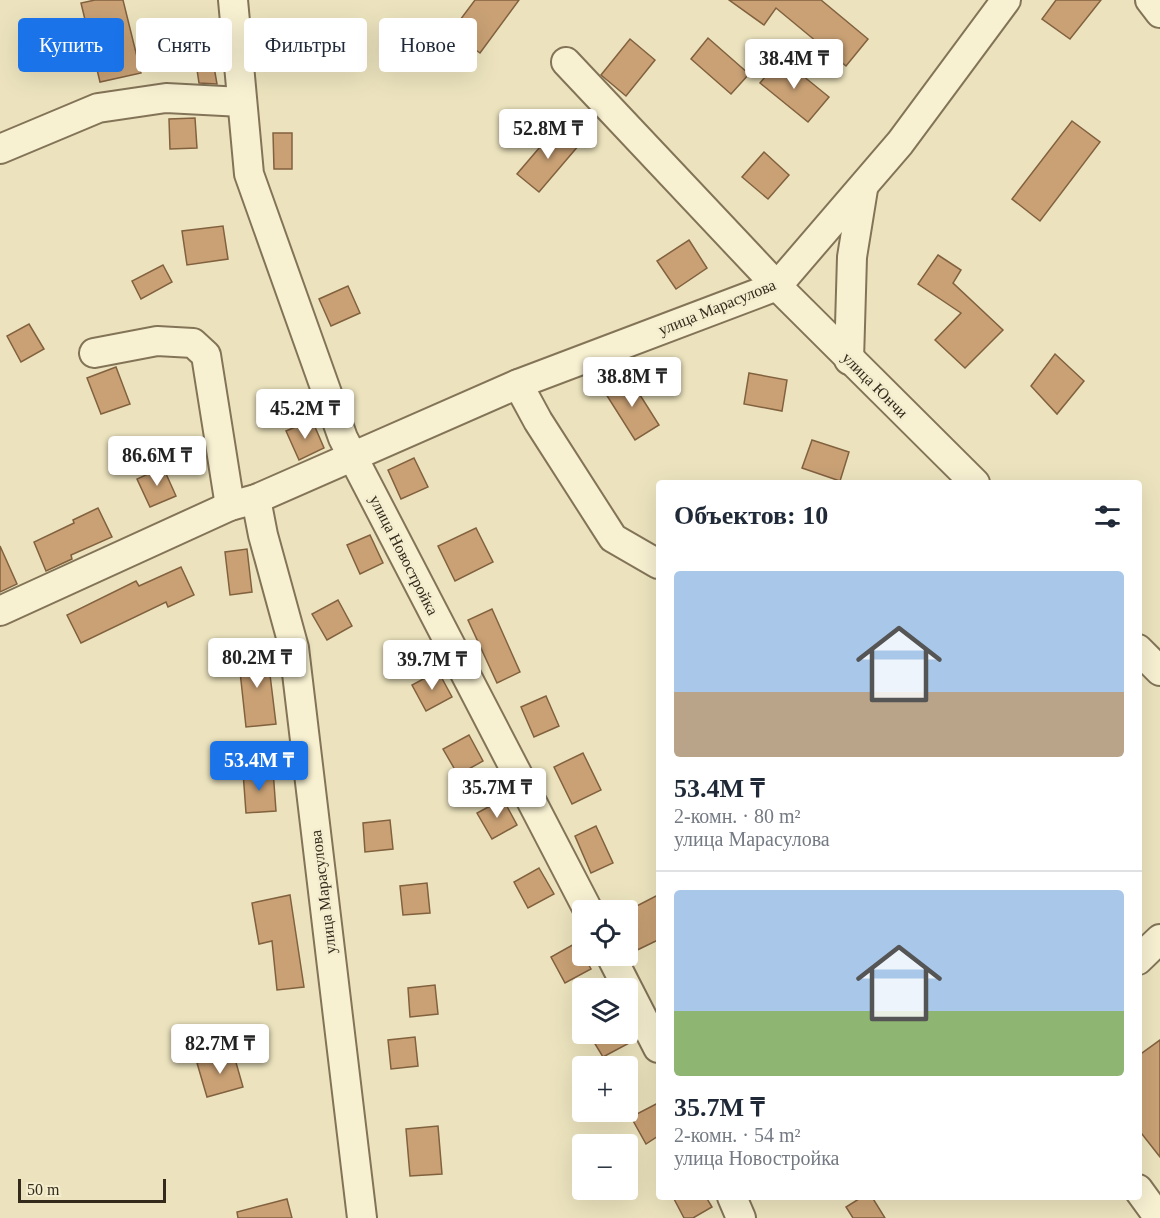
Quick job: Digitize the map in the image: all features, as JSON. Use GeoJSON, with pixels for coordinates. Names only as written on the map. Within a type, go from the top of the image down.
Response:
{"type":"FeatureCollection","features":[{"type":"Feature","properties":{"kind":"street"},"geometry":{"type":"LineString","coordinates":[[233,0],[249,174],[343,438],[352,455]]}},
{"type":"Feature","properties":{"kind":"street","name":"улица Марасулова"},"geometry":{"type":"LineString","coordinates":[[0,610],[518,384],[777,286],[863,189],[1006,0]]}},
{"type":"Feature","properties":{"kind":"street"},"geometry":{"type":"LineString","coordinates":[[1150,0],[1160,13]]}},
{"type":"Feature","properties":{"kind":"street","name":"улица Юнчи"},"geometry":{"type":"LineString","coordinates":[[566,62],[777,286],[972,480]]}},
{"type":"Feature","properties":{"kind":"street"},"geometry":{"type":"LineString","coordinates":[[0,149],[98,108],[166,98],[242,102]]}},
{"type":"Feature","properties":{"kind":"street"},"geometry":{"type":"LineString","coordinates":[[849,360],[852,257],[863,189]]}},
{"type":"Feature","properties":{"kind":"street"},"geometry":{"type":"LineString","coordinates":[[94,353],[157,341],[193,344],[206,355],[243,503]]}},
{"type":"Feature","properties":{"kind":"street"},"geometry":{"type":"LineString","coordinates":[[518,384],[538,421],[613,538],[656,563]]}},
{"type":"Feature","properties":{"kind":"street","name":"улица Новостройка"},"geometry":{"type":"LineString","coordinates":[[352,455],[583,900]]}},
{"type":"Feature","properties":{"kind":"street","name":"улица Марасулова"},"geometry":{"type":"LineString","coordinates":[[243,503],[263,535],[294,648],[362,1218]]}},
{"type":"Feature","properties":{"kind":"street"},"geometry":{"type":"LineString","coordinates":[[1142,653],[1160,671]]}},
{"type":"Feature","properties":{"kind":"street"},"geometry":{"type":"LineString","coordinates":[[1142,956],[1160,939]]}},
{"type":"Feature","properties":{"kind":"street"},"geometry":{"type":"LineString","coordinates":[[616,966],[656,1044]]}},
{"type":"Feature","properties":{"kind":"street"},"geometry":{"type":"LineString","coordinates":[[1142,1195],[1159,1218]]}},
{"type":"Feature","properties":{"kind":"street"},"geometry":{"type":"LineString","coordinates":[[733,1200],[741,1218]]}},
{"type":"Feature","properties":{"kind":"building"},"geometry":{"type":"Polygon","coordinates":[[[95,0],[123,0],[136,53],[136,72],[141,73],[100,82],[98,72],[124,72],[124,18],[85,18],[81,3],[95,0]]]}},
{"type":"Feature","properties":{"kind":"building"},"geometry":{"type":"Polygon","coordinates":[[[475,0],[519,0],[480,53],[477,51],[477,18],[462,18],[475,0]]]}},
{"type":"Feature","properties":{"kind":"building"},"geometry":{"type":"Polygon","coordinates":[[[729,0],[821,0],[868,39],[846,66],[776,8],[764,25],[729,0]]]}},
{"type":"Feature","properties":{"kind":"building"},"geometry":{"type":"Polygon","coordinates":[[[1056,0],[1101,0],[1070,39],[1042,19],[1056,0]]]}},
{"type":"Feature","properties":{"kind":"building"},"geometry":{"type":"Polygon","coordinates":[[[708,38],[749,74],[731,94],[691,59],[708,38]]]}},
{"type":"Feature","properties":{"kind":"building"},"geometry":{"type":"Polygon","coordinates":[[[630,39],[655,60],[626,96],[601,75],[630,39]]]}},
{"type":"Feature","properties":{"kind":"building"},"geometry":{"type":"Polygon","coordinates":[[[781,58],[829,97],[808,122],[760,83],[781,58]]]}},
{"type":"Feature","properties":{"kind":"building"},"geometry":{"type":"Polygon","coordinates":[[[197,72],[215,72],[217,84],[199,83],[197,72]]]}},
{"type":"Feature","properties":{"kind":"building"},"geometry":{"type":"Polygon","coordinates":[[[195,118],[197,148],[170,149],[169,119],[195,118]]]}},
{"type":"Feature","properties":{"kind":"building"},"geometry":{"type":"Polygon","coordinates":[[[1072,121],[1100,142],[1040,221],[1012,199],[1072,121]]]}},
{"type":"Feature","properties":{"kind":"building"},"geometry":{"type":"Polygon","coordinates":[[[557,127],[579,145],[539,192],[517,174],[557,127]]]}},
{"type":"Feature","properties":{"kind":"building"},"geometry":{"type":"Polygon","coordinates":[[[273,133],[292,133],[292,169],[274,169],[273,133]]]}},
{"type":"Feature","properties":{"kind":"building"},"geometry":{"type":"Polygon","coordinates":[[[764,152],[789,175],[768,199],[742,177],[764,152]]]}},
{"type":"Feature","properties":{"kind":"building"},"geometry":{"type":"Polygon","coordinates":[[[223,226],[228,259],[187,265],[182,231],[223,226]]]}},
{"type":"Feature","properties":{"kind":"building"},"geometry":{"type":"Polygon","coordinates":[[[689,240],[707,268],[676,289],[657,261],[689,240]]]}},
{"type":"Feature","properties":{"kind":"building"},"geometry":{"type":"Polygon","coordinates":[[[938,255],[961,270],[953,283],[1003,330],[965,368],[935,340],[961,313],[918,284],[938,255]]]}},
{"type":"Feature","properties":{"kind":"building"},"geometry":{"type":"Polygon","coordinates":[[[163,265],[172,282],[141,299],[132,281],[163,265]]]}},
{"type":"Feature","properties":{"kind":"building"},"geometry":{"type":"Polygon","coordinates":[[[348,286],[360,313],[331,326],[319,299],[348,286]]]}},
{"type":"Feature","properties":{"kind":"building"},"geometry":{"type":"Polygon","coordinates":[[[29,324],[44,349],[21,362],[7,336],[29,324]]]}},
{"type":"Feature","properties":{"kind":"building"},"geometry":{"type":"Polygon","coordinates":[[[1055,354],[1084,381],[1057,414],[1031,386],[1055,354]]]}},
{"type":"Feature","properties":{"kind":"building"},"geometry":{"type":"Polygon","coordinates":[[[116,367],[130,404],[101,414],[87,378],[116,367]]]}},
{"type":"Feature","properties":{"kind":"building"},"geometry":{"type":"Polygon","coordinates":[[[749,373],[787,380],[782,411],[744,404],[749,373]]]}},
{"type":"Feature","properties":{"kind":"building"},"geometry":{"type":"Polygon","coordinates":[[[628,376],[659,425],[635,440],[604,391],[628,376]]]}},
{"type":"Feature","properties":{"kind":"building"},"geometry":{"type":"Polygon","coordinates":[[[312,420],[324,448],[299,460],[286,431],[312,420]]]}},
{"type":"Feature","properties":{"kind":"building"},"geometry":{"type":"Polygon","coordinates":[[[812,440],[849,452],[840,480],[802,468],[812,440]]]}},
{"type":"Feature","properties":{"kind":"building"},"geometry":{"type":"Polygon","coordinates":[[[414,458],[428,487],[401,499],[388,470],[414,458]]]}},
{"type":"Feature","properties":{"kind":"building"},"geometry":{"type":"Polygon","coordinates":[[[163,467],[176,496],[150,507],[137,479],[163,467]]]}},
{"type":"Feature","properties":{"kind":"building"},"geometry":{"type":"Polygon","coordinates":[[[98,508],[112,537],[71,555],[72,559],[46,571],[34,542],[74,523],[73,520],[98,508]]]}},
{"type":"Feature","properties":{"kind":"building"},"geometry":{"type":"Polygon","coordinates":[[[476,528],[493,562],[455,581],[438,546],[476,528]]]}},
{"type":"Feature","properties":{"kind":"building"},"geometry":{"type":"Polygon","coordinates":[[[370,535],[383,563],[360,574],[347,545],[370,535]]]}},
{"type":"Feature","properties":{"kind":"building"},"geometry":{"type":"Polygon","coordinates":[[[0,546],[17,584],[0,592],[0,546]]]}},
{"type":"Feature","properties":{"kind":"building"},"geometry":{"type":"Polygon","coordinates":[[[247,549],[252,592],[230,595],[225,552],[247,549]]]}},
{"type":"Feature","properties":{"kind":"building"},"geometry":{"type":"Polygon","coordinates":[[[181,567],[194,595],[168,607],[166,602],[81,643],[67,615],[136,581],[139,586],[181,567]]]}},
{"type":"Feature","properties":{"kind":"building"},"geometry":{"type":"Polygon","coordinates":[[[338,600],[352,626],[327,640],[312,614],[338,600]]]}},
{"type":"Feature","properties":{"kind":"building"},"geometry":{"type":"Polygon","coordinates":[[[492,609],[520,672],[497,683],[468,620],[492,609]]]}},
{"type":"Feature","properties":{"kind":"building"},"geometry":{"type":"Polygon","coordinates":[[[267,650],[276,724],[246,727],[238,653],[267,650]]]}},
{"type":"Feature","properties":{"kind":"building"},"geometry":{"type":"Polygon","coordinates":[[[438,671],[452,697],[426,711],[412,685],[438,671]]]}},
{"type":"Feature","properties":{"kind":"building"},"geometry":{"type":"Polygon","coordinates":[[[546,696],[559,726],[534,737],[521,707],[546,696]]]}},
{"type":"Feature","properties":{"kind":"building"},"geometry":{"type":"Polygon","coordinates":[[[469,735],[483,761],[458,775],[443,749],[469,735]]]}},
{"type":"Feature","properties":{"kind":"building"},"geometry":{"type":"Polygon","coordinates":[[[583,753],[601,790],[572,804],[554,767],[583,753]]]}},
{"type":"Feature","properties":{"kind":"building"},"geometry":{"type":"Polygon","coordinates":[[[273,770],[276,811],[246,813],[243,772],[273,770]]]}},
{"type":"Feature","properties":{"kind":"building"},"geometry":{"type":"Polygon","coordinates":[[[503,799],[517,825],[492,839],[477,813],[503,799]]]}},
{"type":"Feature","properties":{"kind":"building"},"geometry":{"type":"Polygon","coordinates":[[[390,820],[393,849],[365,852],[363,823],[390,820]]]}},
{"type":"Feature","properties":{"kind":"building"},"geometry":{"type":"Polygon","coordinates":[[[596,826],[613,863],[591,873],[575,836],[596,826]]]}},
{"type":"Feature","properties":{"kind":"building"},"geometry":{"type":"Polygon","coordinates":[[[539,868],[554,894],[528,908],[514,882],[539,868]]]}},
{"type":"Feature","properties":{"kind":"building"},"geometry":{"type":"Polygon","coordinates":[[[427,883],[430,913],[403,915],[400,886],[427,883]]]}},
{"type":"Feature","properties":{"kind":"building"},"geometry":{"type":"Polygon","coordinates":[[[290,895],[304,987],[277,990],[272,941],[259,944],[252,903],[290,895]]]}},
{"type":"Feature","properties":{"kind":"building"},"geometry":{"type":"Polygon","coordinates":[[[656,896],[656,941],[638,950],[638,905],[656,896]]]}},
{"type":"Feature","properties":{"kind":"building"},"geometry":{"type":"Polygon","coordinates":[[[572,945],[572,966],[589,966],[591,969],[565,983],[551,957],[572,945]]]}},
{"type":"Feature","properties":{"kind":"building"},"geometry":{"type":"Polygon","coordinates":[[[435,985],[438,1014],[410,1017],[408,988],[435,985]]]}},
{"type":"Feature","properties":{"kind":"building"},"geometry":{"type":"Polygon","coordinates":[[[415,1037],[418,1066],[391,1069],[388,1040],[415,1037]]]}},
{"type":"Feature","properties":{"kind":"building"},"geometry":{"type":"Polygon","coordinates":[[[1160,1040],[1160,1157],[1142,1134],[1142,1053],[1160,1040]]]}},
{"type":"Feature","properties":{"kind":"building"},"geometry":{"type":"Polygon","coordinates":[[[595,1044],[627,1044],[605,1056],[602,1056],[595,1044]]]}},
{"type":"Feature","properties":{"kind":"building"},"geometry":{"type":"Polygon","coordinates":[[[233,1052],[243,1087],[207,1097],[197,1063],[233,1052]]]}},
{"type":"Feature","properties":{"kind":"building"},"geometry":{"type":"Polygon","coordinates":[[[656,1104],[656,1137],[646,1144],[634,1122],[638,1122],[638,1113],[656,1104]]]}},
{"type":"Feature","properties":{"kind":"building"},"geometry":{"type":"Polygon","coordinates":[[[438,1126],[442,1174],[410,1176],[406,1129],[438,1126]]]}},
{"type":"Feature","properties":{"kind":"building"},"geometry":{"type":"Polygon","coordinates":[[[287,1199],[292,1218],[238,1218],[237,1212],[287,1199]]]}},
{"type":"Feature","properties":{"kind":"building"},"geometry":{"type":"Polygon","coordinates":[[[675,1200],[708,1200],[712,1207],[693,1218],[684,1218],[675,1200]]]}},
{"type":"Feature","properties":{"kind":"building"},"geometry":{"type":"Polygon","coordinates":[[[857,1200],[874,1200],[885,1218],[853,1218],[846,1207],[857,1200]]]}}]}
